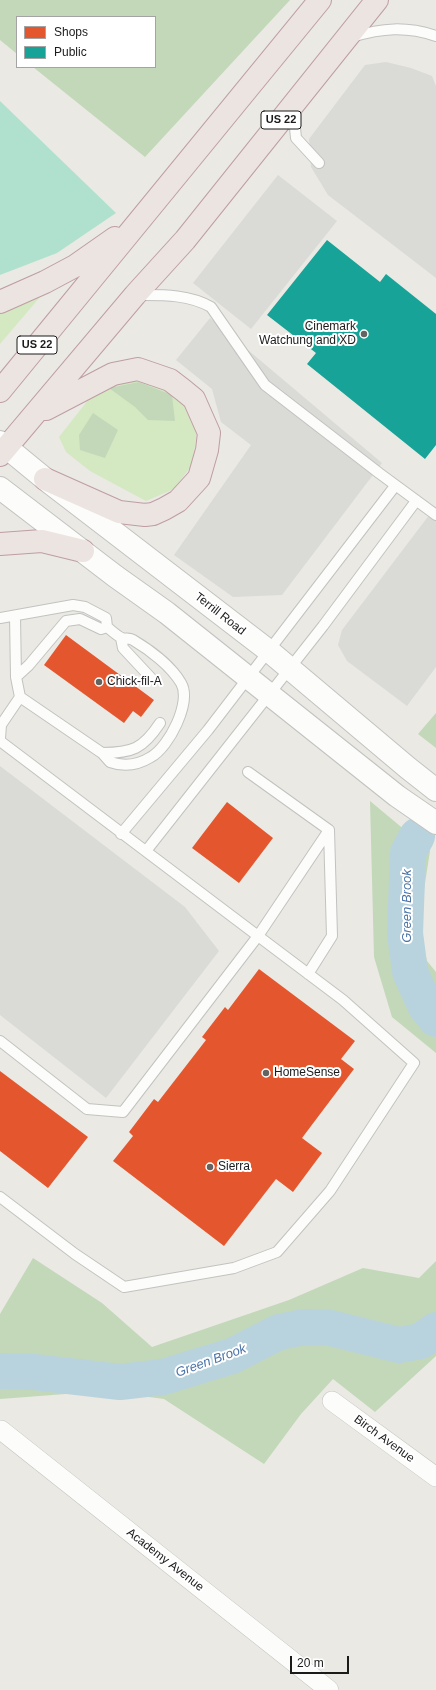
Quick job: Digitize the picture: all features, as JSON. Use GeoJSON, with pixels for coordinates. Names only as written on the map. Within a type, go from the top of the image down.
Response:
{"type":"FeatureCollection","features":[{"type":"Feature","properties":{"kind":"highway","name":"US 22"},"geometry":{"type":"LineString","coordinates":[[0,391],[320,0]]}},
{"type":"Feature","properties":{"kind":"highway","name":"US 22"},"geometry":{"type":"LineString","coordinates":[[2,448],[35,415],[135,295],[185,240],[377,0]]}},
{"type":"Feature","properties":{"kind":"highway"},"geometry":{"type":"LineString","coordinates":[[0,302],[46,282],[75,266],[136,223]]}},
{"type":"Feature","properties":{"kind":"highway"},"geometry":{"type":"LineString","coordinates":[[35,415],[113,374],[138,369],[170,380],[194,399],[209,433],[207,450],[199,478],[178,501],[153,514],[145,515],[119,512],[45,479]]}},
{"type":"Feature","properties":{"kind":"highway"},"geometry":{"type":"LineString","coordinates":[[0,544],[42,541],[83,551]]}},
{"type":"Feature","properties":{"kind":"street","name":"Terrill Road"},"geometry":{"type":"LineString","coordinates":[[2,448],[45,479],[269,651],[436,790]]}},
{"type":"Feature","properties":{"kind":"street"},"geometry":{"type":"LineString","coordinates":[[0,488],[115,576],[156,604],[397,796],[436,822]]}},
{"type":"Feature","properties":{"kind":"street","name":"Birch Avenue"},"geometry":{"type":"LineString","coordinates":[[332,1401],[436,1477]]}},
{"type":"Feature","properties":{"kind":"street","name":"Academy Avenue"},"geometry":{"type":"LineString","coordinates":[[1,1430],[329,1690]]}},
{"type":"Feature","properties":{"kind":"lane"},"geometry":{"type":"LineString","coordinates":[[345,39],[377,29],[419,30],[436,36]]}},
{"type":"Feature","properties":{"kind":"lane"},"geometry":{"type":"LineString","coordinates":[[292,106],[296,138],[319,163]]}},
{"type":"Feature","properties":{"kind":"lane"},"geometry":{"type":"LineString","coordinates":[[135,295],[174,295],[187,297],[201,301],[211,307],[265,385],[395,486],[436,515]]}},
{"type":"Feature","properties":{"kind":"lane"},"geometry":{"type":"LineString","coordinates":[[121,834],[208,730],[395,486]]}},
{"type":"Feature","properties":{"kind":"lane"},"geometry":{"type":"LineString","coordinates":[[146,851],[290,669],[416,501]]}},
{"type":"Feature","properties":{"kind":"lane"},"geometry":{"type":"LineString","coordinates":[[0,618],[34,613],[65,606],[85,607],[106,618],[107,627],[121,638],[132,639],[176,675],[183,688],[182,711],[174,730],[152,757],[128,766],[110,762],[102,753],[20,697],[16,677],[15,616]]}},
{"type":"Feature","properties":{"kind":"lane"},"geometry":{"type":"LineString","coordinates":[[16,677],[29,665],[66,621],[80,619],[101,629],[107,627]]}},
{"type":"Feature","properties":{"kind":"lane"},"geometry":{"type":"LineString","coordinates":[[121,638],[123,648],[151,678]]}},
{"type":"Feature","properties":{"kind":"lane"},"geometry":{"type":"LineString","coordinates":[[0,1197],[75,1254],[124,1287],[234,1268],[278,1252],[330,1191],[414,1063],[343,1000],[146,851],[121,834],[0,739],[1,725],[20,697]]}},
{"type":"Feature","properties":{"kind":"lane"},"geometry":{"type":"LineString","coordinates":[[102,753],[122,753],[133,751],[145,742],[160,723]]}},
{"type":"Feature","properties":{"kind":"lane"},"geometry":{"type":"LineString","coordinates":[[248,772],[329,830]]}},
{"type":"Feature","properties":{"kind":"lane"},"geometry":{"type":"LineString","coordinates":[[0,1041],[87,1109],[123,1112],[258,936],[329,830]]}},
{"type":"Feature","properties":{"kind":"lane"},"geometry":{"type":"LineString","coordinates":[[308,974],[332,936],[329,830]]}},
{"type":"Feature","properties":{"kind":"green space"},"geometry":{"type":"Polygon","coordinates":[[[0,0],[290,0],[145,157],[34,68],[156,68],[156,16],[16,16],[16,53],[0,40],[0,0]]]}},
{"type":"Feature","properties":{"kind":"green space"},"geometry":{"type":"Polygon","coordinates":[[[0,101],[116,213],[57,253],[0,275],[0,101]]]}},
{"type":"Feature","properties":{"kind":"green space"},"geometry":{"type":"Polygon","coordinates":[[[40,297],[0,344],[0,314],[40,297]]]}},
{"type":"Feature","properties":{"kind":"green space"},"geometry":{"type":"Polygon","coordinates":[[[121,380],[150,382],[174,392],[189,410],[197,432],[192,465],[174,489],[146,501],[90,471],[66,452],[59,437],[96,390],[121,380]]]}},
{"type":"Feature","properties":{"kind":"green space"},"geometry":{"type":"Polygon","coordinates":[[[139,382],[172,395],[175,421],[148,420],[135,407],[109,388],[139,382]]]}},
{"type":"Feature","properties":{"kind":"green space"},"geometry":{"type":"Polygon","coordinates":[[[93,413],[118,430],[105,458],[80,450],[79,435],[93,413]]]}},
{"type":"Feature","properties":{"kind":"green space"},"geometry":{"type":"Polygon","coordinates":[[[436,713],[436,748],[418,734],[436,713]]]}},
{"type":"Feature","properties":{"kind":"green space"},"geometry":{"type":"Polygon","coordinates":[[[370,801],[430,851],[421,909],[420,931],[427,961],[436,972],[436,1053],[392,1017],[374,957],[370,801]]]}},
{"type":"Feature","properties":{"kind":"green space"},"geometry":{"type":"Polygon","coordinates":[[[33,1258],[102,1303],[152,1347],[289,1300],[363,1268],[419,1278],[436,1261],[436,1356],[375,1412],[333,1379],[301,1414],[264,1464],[164,1399],[105,1391],[0,1399],[0,1314],[33,1258]]]}},
{"type":"Feature","properties":{"kind":"shaded area"},"geometry":{"type":"Polygon","coordinates":[[[386,62],[411,68],[432,76],[436,86],[436,278],[328,195],[311,167],[309,139],[365,65],[386,62]]]}},
{"type":"Feature","properties":{"kind":"shaded area"},"geometry":{"type":"Polygon","coordinates":[[[278,175],[337,221],[251,329],[193,283],[278,175]]]}},
{"type":"Feature","properties":{"kind":"shaded area"},"geometry":{"type":"Polygon","coordinates":[[[210,318],[382,463],[282,595],[233,597],[174,555],[251,445],[221,422],[212,389],[176,360],[210,318]]]}},
{"type":"Feature","properties":{"kind":"shaded area"},"geometry":{"type":"Polygon","coordinates":[[[436,506],[436,667],[407,706],[347,661],[338,645],[342,630],[436,506]]]}},
{"type":"Feature","properties":{"kind":"shaded area"},"geometry":{"type":"Polygon","coordinates":[[[0,766],[185,907],[219,951],[106,1098],[0,1015],[0,766]]]}},
{"type":"Feature","properties":{"kind":"building: Shops","name":"Chick-fil-A"},"geometry":{"type":"Polygon","coordinates":[[[66,635],[154,700],[141,717],[133,711],[124,723],[44,665],[66,635]]]}},
{"type":"Feature","properties":{"kind":"building: Shops"},"geometry":{"type":"Polygon","coordinates":[[[227,802],[273,838],[239,883],[192,848],[227,802]]]}},
{"type":"Feature","properties":{"kind":"building: Shops"},"geometry":{"type":"Polygon","coordinates":[[[259,969],[355,1041],[341,1059],[354,1069],[302,1138],[322,1153],[293,1192],[276,1179],[224,1246],[113,1161],[133,1136],[129,1132],[154,1099],[158,1102],[206,1040],[202,1037],[225,1007],[228,1010],[259,969]]]}},
{"type":"Feature","properties":{"kind":"building: Shops"},"geometry":{"type":"Polygon","coordinates":[[[0,1071],[88,1137],[48,1188],[0,1151],[0,1071]]]}},
{"type":"Feature","properties":{"kind":"building: Public","name":"Cinemark Watchung and XD"},"geometry":{"type":"Polygon","coordinates":[[[327,240],[380,282],[386,274],[436,314],[436,445],[425,459],[307,364],[316,353],[267,315],[327,240]]]}},
{"type":"Feature","properties":{"kind":"waterway","name":"Green Brook"},"geometry":{"type":"LineString","coordinates":[[417,836],[408,853],[405,933],[410,972],[426,1007],[436,1019]]}},
{"type":"Feature","properties":{"kind":"waterway","name":"Green Brook"},"geometry":{"type":"LineString","coordinates":[[0,1371],[34,1372],[120,1382],[163,1377],[232,1356],[279,1332],[304,1327],[330,1328],[399,1345],[421,1341],[436,1330]]}},
{"type":"Feature","properties":{"kind":"place","name":"Cinemark Watchung and XD"},"geometry":{"type":"Point","coordinates":[364,334]}},
{"type":"Feature","properties":{"kind":"place","name":"Chick-fil-A"},"geometry":{"type":"Point","coordinates":[99,682]}},
{"type":"Feature","properties":{"kind":"place","name":"HomeSense"},"geometry":{"type":"Point","coordinates":[266,1073]}},
{"type":"Feature","properties":{"kind":"place","name":"Sierra"},"geometry":{"type":"Point","coordinates":[210,1167]}}]}
